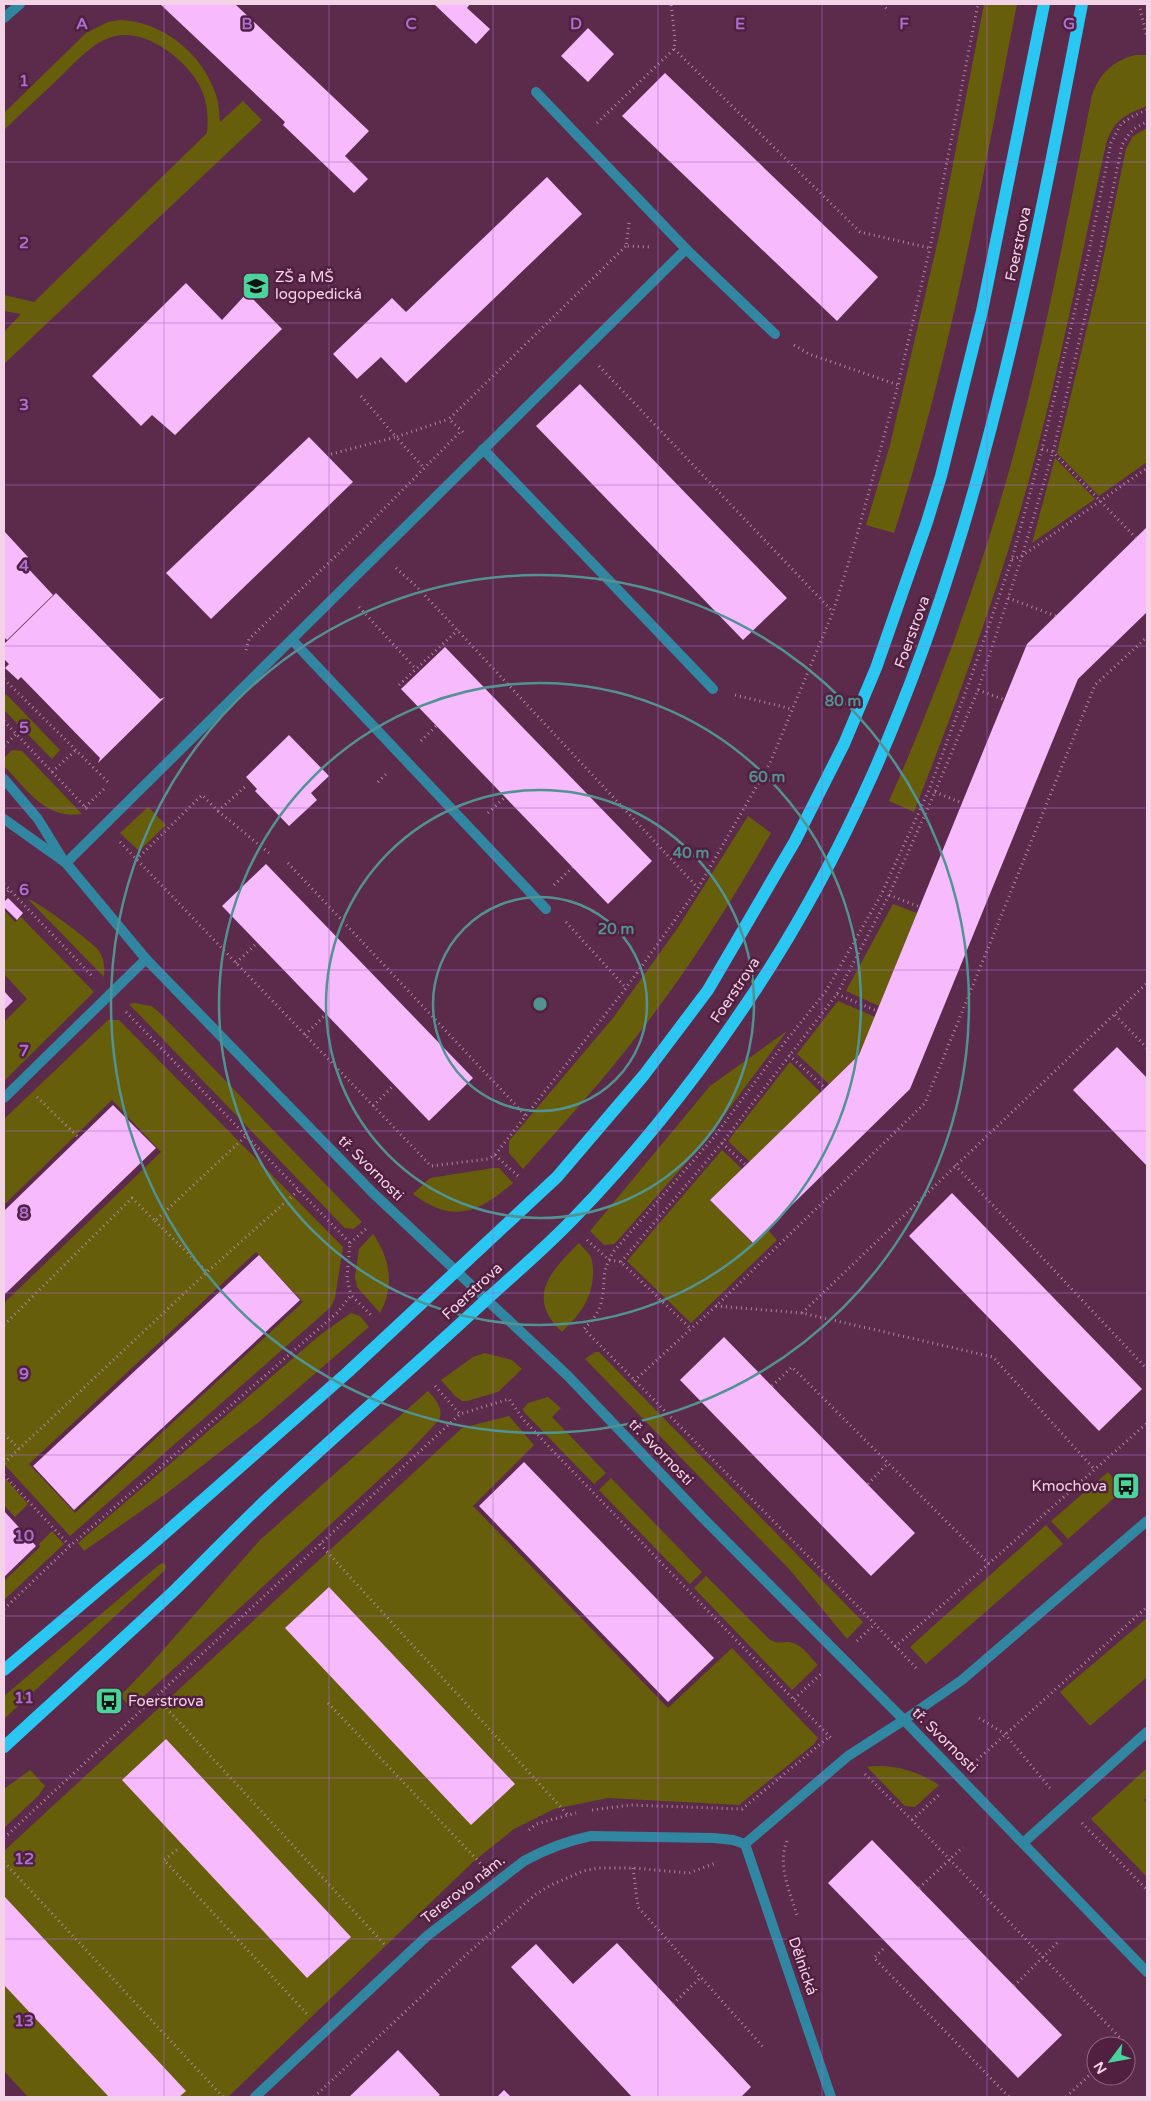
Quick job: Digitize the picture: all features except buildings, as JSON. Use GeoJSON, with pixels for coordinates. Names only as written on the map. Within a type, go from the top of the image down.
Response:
{"type":"FeatureCollection","features":[{"type":"Feature","properties":{"kind":"main road","name":"Foerstrova"},"geometry":{"type":"LineString","coordinates":[[4,1670],[250,1460],[456,1272],[557,1176],[644,1075],[708,990],[795,841],[844,744],[876,668],[928,522],[982,311],[1044,4]]}},
{"type":"Feature","properties":{"kind":"main road","name":"Foerstrova"},"geometry":{"type":"LineString","coordinates":[[4,1747],[176,1589],[264,1501],[486,1300],[581,1211],[660,1120],[694,1076],[738,1017],[779,953],[816,890],[855,811],[905,696],[936,614],[964,528],[997,409],[1033,257],[1082,4]]}},
{"type":"Feature","properties":{"kind":"street"},"geometry":{"type":"LineString","coordinates":[[4,18],[20,4]]}},
{"type":"Feature","properties":{"kind":"street"},"geometry":{"type":"LineString","coordinates":[[536,92],[686,249],[774,334]]}},
{"type":"Feature","properties":{"kind":"street"},"geometry":{"type":"LineString","coordinates":[[4,779],[38,819],[66,863],[686,249]]}},
{"type":"Feature","properties":{"kind":"street"},"geometry":{"type":"LineString","coordinates":[[483,449],[713,689]]}},
{"type":"Feature","properties":{"kind":"street"},"geometry":{"type":"LineString","coordinates":[[292,640],[546,909]]}},
{"type":"Feature","properties":{"kind":"street","name":"tř. Svornosti"},"geometry":{"type":"LineString","coordinates":[[4,819],[66,863],[146,959],[373,1193],[568,1376],[730,1546],[904,1720],[1147,1972]]}},
{"type":"Feature","properties":{"kind":"street"},"geometry":{"type":"LineString","coordinates":[[4,1098],[146,959]]}},
{"type":"Feature","properties":{"kind":"street"},"geometry":{"type":"LineString","coordinates":[[745,1844],[848,1756],[962,1680],[1147,1521]]}},
{"type":"Feature","properties":{"kind":"street"},"geometry":{"type":"LineString","coordinates":[[1023,1843],[1147,1732]]}},
{"type":"Feature","properties":{"kind":"street","name":"Tererovo nám."},"geometry":{"type":"LineString","coordinates":[[255,2097],[427,1936],[524,1861],[556,1845],[591,1836],[714,1838],[733,1840],[745,1844]]}},
{"type":"Feature","properties":{"kind":"street","name":"Dělnická"},"geometry":{"type":"LineString","coordinates":[[745,1844],[831,2097]]}},
{"type":"Feature","properties":{"kind":"path"},"geometry":{"type":"LineString","coordinates":[[581,140],[674,49],[675,39],[671,4]]}},
{"type":"Feature","properties":{"kind":"path"},"geometry":{"type":"LineString","coordinates":[[882,4],[887,9]]}},
{"type":"Feature","properties":{"kind":"path"},"geometry":{"type":"LineString","coordinates":[[117,839],[431,1166],[488,1159],[495,1155],[626,988],[698,888],[770,763],[833,612],[856,539],[898,385],[930,248],[978,4]]}},
{"type":"Feature","properties":{"kind":"path"},"geometry":{"type":"LineString","coordinates":[[1140,4],[1147,38]]}},
{"type":"Feature","properties":{"kind":"path"},"geometry":{"type":"LineString","coordinates":[[674,49],[860,232],[930,248]]}},
{"type":"Feature","properties":{"kind":"path"},"geometry":{"type":"LineString","coordinates":[[621,1262],[722,1143],[837,994],[888,895],[935,792],[978,690],[1022,556],[1053,452],[1100,253],[1122,145],[1128,134],[1135,127],[1147,122]]}},
{"type":"Feature","properties":{"kind":"path"},"geometry":{"type":"LineString","coordinates":[[331,454],[396,437],[449,420],[626,246]]}},
{"type":"Feature","properties":{"kind":"path"},"geometry":{"type":"LineString","coordinates":[[774,334],[809,354],[898,385]]}},
{"type":"Feature","properties":{"kind":"path"},"geometry":{"type":"LineString","coordinates":[[583,349],[833,612]]}},
{"type":"Feature","properties":{"kind":"path"},"geometry":{"type":"LineString","coordinates":[[361,396],[424,468]]}},
{"type":"Feature","properties":{"kind":"path"},"geometry":{"type":"LineString","coordinates":[[449,420],[483,449]]}},
{"type":"Feature","properties":{"kind":"path"},"geometry":{"type":"LineString","coordinates":[[244,654],[249,639],[362,531],[462,430]]}},
{"type":"Feature","properties":{"kind":"path"},"geometry":{"type":"LineString","coordinates":[[1042,449],[1053,452],[1136,538]]}},
{"type":"Feature","properties":{"kind":"path"},"geometry":{"type":"LineString","coordinates":[[1012,559],[1022,556],[1147,468]]}},
{"type":"Feature","properties":{"kind":"path"},"geometry":{"type":"LineString","coordinates":[[379,552],[418,588],[458,630],[698,888]]}},
{"type":"Feature","properties":{"kind":"path"},"geometry":{"type":"LineString","coordinates":[[1008,598],[1056,616]]}},
{"type":"Feature","properties":{"kind":"path"},"geometry":{"type":"LineString","coordinates":[[357,604],[416,669]]}},
{"type":"Feature","properties":{"kind":"path"},"geometry":{"type":"LineString","coordinates":[[399,685],[458,630]]}},
{"type":"Feature","properties":{"kind":"path"},"geometry":{"type":"LineString","coordinates":[[634,1381],[716,1306],[925,1103],[1095,685],[1147,637]]}},
{"type":"Feature","properties":{"kind":"path"},"geometry":{"type":"LineString","coordinates":[[4,679],[109,783]]}},
{"type":"Feature","properties":{"kind":"path"},"geometry":{"type":"LineString","coordinates":[[713,689],[792,710]]}},
{"type":"Feature","properties":{"kind":"path"},"geometry":{"type":"LineString","coordinates":[[978,690],[1005,700]]}},
{"type":"Feature","properties":{"kind":"path"},"geometry":{"type":"LineString","coordinates":[[4,721],[90,812]]}},
{"type":"Feature","properties":{"kind":"path"},"geometry":{"type":"LineString","coordinates":[[416,745],[436,726]]}},
{"type":"Feature","properties":{"kind":"path"},"geometry":{"type":"LineString","coordinates":[[4,746],[16,734]]}},
{"type":"Feature","properties":{"kind":"path"},"geometry":{"type":"LineString","coordinates":[[52,772],[76,750]]}},
{"type":"Feature","properties":{"kind":"path"},"geometry":{"type":"LineString","coordinates":[[218,811],[246,786]]}},
{"type":"Feature","properties":{"kind":"path"},"geometry":{"type":"LineString","coordinates":[[935,792],[962,803]]}},
{"type":"Feature","properties":{"kind":"path"},"geometry":{"type":"LineString","coordinates":[[136,860],[202,795],[218,811],[269,853]]}},
{"type":"Feature","properties":{"kind":"path"},"geometry":{"type":"LineString","coordinates":[[485,816],[505,797]]}},
{"type":"Feature","properties":{"kind":"path"},"geometry":{"type":"LineString","coordinates":[[288,863],[526,1116]]}},
{"type":"Feature","properties":{"kind":"path"},"geometry":{"type":"LineString","coordinates":[[553,886],[573,867]]}},
{"type":"Feature","properties":{"kind":"path"},"geometry":{"type":"LineString","coordinates":[[4,884],[95,979]]}},
{"type":"Feature","properties":{"kind":"path"},"geometry":{"type":"LineString","coordinates":[[4,895],[9,890]]}},
{"type":"Feature","properties":{"kind":"path"},"geometry":{"type":"LineString","coordinates":[[888,895],[920,907]]}},
{"type":"Feature","properties":{"kind":"path"},"geometry":{"type":"LineString","coordinates":[[562,918],[626,988]]}},
{"type":"Feature","properties":{"kind":"path"},"geometry":{"type":"LineString","coordinates":[[236,963],[257,942]]}},
{"type":"Feature","properties":{"kind":"path"},"geometry":{"type":"LineString","coordinates":[[802,1313],[1147,983]]}},
{"type":"Feature","properties":{"kind":"path"},"geometry":{"type":"LineString","coordinates":[[837,994],[877,1011]]}},
{"type":"Feature","properties":{"kind":"path"},"geometry":{"type":"LineString","coordinates":[[121,1006],[350,1243]]}},
{"type":"Feature","properties":{"kind":"path"},"geometry":{"type":"LineString","coordinates":[[305,1035],[326,1014]]}},
{"type":"Feature","properties":{"kind":"path"},"geometry":{"type":"LineString","coordinates":[[1115,1015],[1147,1048]]}},
{"type":"Feature","properties":{"kind":"path"},"geometry":{"type":"LineString","coordinates":[[789,1055],[825,1088]]}},
{"type":"Feature","properties":{"kind":"path"},"geometry":{"type":"LineString","coordinates":[[373,1106],[394,1085]]}},
{"type":"Feature","properties":{"kind":"path"},"geometry":{"type":"LineString","coordinates":[[33,1093],[79,1138]]}},
{"type":"Feature","properties":{"kind":"path"},"geometry":{"type":"LineString","coordinates":[[155,1221],[246,1136]]}},
{"type":"Feature","properties":{"kind":"path"},"geometry":{"type":"LineString","coordinates":[[722,1143],[746,1165]]}},
{"type":"Feature","properties":{"kind":"path"},"geometry":{"type":"LineString","coordinates":[[495,1155],[518,1176]]}},
{"type":"Feature","properties":{"kind":"path"},"geometry":{"type":"LineString","coordinates":[[955,1166],[1147,1369]]}},
{"type":"Feature","properties":{"kind":"path"},"geometry":{"type":"LineString","coordinates":[[4,1464],[207,1272],[299,1190]]}},
{"type":"Feature","properties":{"kind":"path"},"geometry":{"type":"LineString","coordinates":[[4,1325],[132,1198],[207,1272]]}},
{"type":"Feature","properties":{"kind":"path"},"geometry":{"type":"LineString","coordinates":[[367,1228],[350,1243],[347,1278],[351,1295],[374,1318]]}},
{"type":"Feature","properties":{"kind":"path"},"geometry":{"type":"LineString","coordinates":[[585,1238],[608,1260],[621,1262],[691,1329]]}},
{"type":"Feature","properties":{"kind":"path"},"geometry":{"type":"LineString","coordinates":[[608,1260],[603,1273],[601,1303],[595,1316],[584,1329],[916,1668]]}},
{"type":"Feature","properties":{"kind":"path"},"geometry":{"type":"LineString","coordinates":[[4,1609],[70,1546],[338,1312],[351,1295]]}},
{"type":"Feature","properties":{"kind":"path"},"geometry":{"type":"LineString","coordinates":[[716,1306],[802,1313],[993,1357],[1094,1469]]}},
{"type":"Feature","properties":{"kind":"path"},"geometry":{"type":"LineString","coordinates":[[772,1386],[792,1367],[989,1564]]}},
{"type":"Feature","properties":{"kind":"path"},"geometry":{"type":"LineString","coordinates":[[435,1386],[460,1414]]}},
{"type":"Feature","properties":{"kind":"path"},"geometry":{"type":"LineString","coordinates":[[4,1838],[156,1698],[320,1544],[460,1414],[509,1400],[558,1456],[830,1736],[742,1809],[631,1805],[567,1814],[320,1544]]}},
{"type":"Feature","properties":{"kind":"path"},"geometry":{"type":"LineString","coordinates":[[895,1647],[1147,1423]]}},
{"type":"Feature","properties":{"kind":"path"},"geometry":{"type":"LineString","coordinates":[[4,1434],[19,1450]]}},
{"type":"Feature","properties":{"kind":"path"},"geometry":{"type":"LineString","coordinates":[[868,1484],[888,1463]]}},
{"type":"Feature","properties":{"kind":"path"},"geometry":{"type":"LineString","coordinates":[[4,1475],[70,1546]]}},
{"type":"Feature","properties":{"kind":"path"},"geometry":{"type":"LineString","coordinates":[[976,1760],[1147,1607]]}},
{"type":"Feature","properties":{"kind":"path"},"geometry":{"type":"LineString","coordinates":[[853,1644],[875,1624]]}},
{"type":"Feature","properties":{"kind":"path"},"geometry":{"type":"LineString","coordinates":[[794,1699],[823,1672]]}},
{"type":"Feature","properties":{"kind":"path"},"geometry":{"type":"LineString","coordinates":[[156,1698],[400,1961]]}},
{"type":"Feature","properties":{"kind":"path"},"geometry":{"type":"LineString","coordinates":[[328,1703],[481,1864]]}},
{"type":"Feature","properties":{"kind":"path"},"geometry":{"type":"LineString","coordinates":[[979,1718],[1005,1734],[1064,1805],[1147,1890]]}},
{"type":"Feature","properties":{"kind":"path"},"geometry":{"type":"LineString","coordinates":[[862,1778],[868,1776],[912,1820],[1118,2036]]}},
{"type":"Feature","properties":{"kind":"path"},"geometry":{"type":"LineString","coordinates":[[912,1820],[945,1790]]}},
{"type":"Feature","properties":{"kind":"path"},"geometry":{"type":"LineString","coordinates":[[788,1838],[784,1847],[784,1871],[797,1916]]}},
{"type":"Feature","properties":{"kind":"path"},"geometry":{"type":"LineString","coordinates":[[314,2097],[468,1953],[536,1894],[551,1885],[583,1871],[616,1868],[689,1873],[716,1863],[745,1844]]}},
{"type":"Feature","properties":{"kind":"path"},"geometry":{"type":"LineString","coordinates":[[919,1888],[963,1847]]}},
{"type":"Feature","properties":{"kind":"path"},"geometry":{"type":"LineString","coordinates":[[177,1850],[164,1860],[324,2032]]}},
{"type":"Feature","properties":{"kind":"path"},"geometry":{"type":"LineString","coordinates":[[4,1862],[223,2097]]}},
{"type":"Feature","properties":{"kind":"path"},"geometry":{"type":"LineString","coordinates":[[633,1868],[638,1907],[764,2048]]}},
{"type":"Feature","properties":{"kind":"path"},"geometry":{"type":"LineString","coordinates":[[1014,1986],[1059,1941]]}},
{"type":"Feature","properties":{"kind":"path"},"geometry":{"type":"LineString","coordinates":[[883,1949],[874,1958],[1009,2097]]}},
{"type":"Feature","properties":{"kind":"path"},"geometry":{"type":"LineString","coordinates":[[673,2004],[701,1977]]}},
{"type":"Feature","properties":{"kind":"path"},"geometry":{"type":"LineString","coordinates":[[1066,2097],[1086,2078]]}},
{"type":"Feature","properties":{"kind":"shaded area"},"geometry":{"type":"Polygon","coordinates":[[[984,4],[1017,4],[948,337],[932,403],[894,533],[866,525],[890,445],[939,236],[984,4]]]}},
{"type":"Feature","properties":{"kind":"shaded area"},"geometry":{"type":"Polygon","coordinates":[[[121,20],[137,22],[152,27],[179,43],[191,54],[202,66],[210,80],[217,98],[220,122],[243,101],[262,120],[4,364],[4,332],[21,314],[4,311],[4,295],[34,302],[207,133],[206,103],[200,86],[189,70],[165,49],[146,39],[132,35],[108,38],[88,51],[4,130],[4,113],[86,33],[108,22],[121,20]]]}},
{"type":"Feature","properties":{"kind":"shaded area"},"geometry":{"type":"Polygon","coordinates":[[[1135,55],[1147,55],[1147,106],[1121,119],[1113,129],[1106,144],[1055,377],[1023,500],[980,634],[914,812],[889,801],[940,679],[970,597],[997,513],[1022,425],[1044,331],[1092,95],[1099,80],[1108,69],[1114,64],[1135,55]]]}},
{"type":"Feature","properties":{"kind":"shaded area"},"geometry":{"type":"Polygon","coordinates":[[[1147,128],[1147,462],[1099,496],[1057,453],[1099,278],[1126,149],[1133,136],[1147,128]]]}},
{"type":"Feature","properties":{"kind":"shaded area"},"geometry":{"type":"Polygon","coordinates":[[[1055,458],[1095,499],[1032,543],[1055,458]]]}},
{"type":"Feature","properties":{"kind":"shaded area"},"geometry":{"type":"Polygon","coordinates":[[[6,694],[60,750],[52,759],[4,710],[4,697],[6,694]]]}},
{"type":"Feature","properties":{"kind":"shaded area"},"geometry":{"type":"Polygon","coordinates":[[[12,750],[22,751],[82,814],[69,815],[57,812],[47,808],[29,793],[4,766],[4,758],[12,750]]]}},
{"type":"Feature","properties":{"kind":"shaded area"},"geometry":{"type":"Polygon","coordinates":[[[148,807],[166,825],[139,851],[120,833],[148,807]]]}},
{"type":"Feature","properties":{"kind":"shaded area"},"geometry":{"type":"Polygon","coordinates":[[[748,816],[771,833],[712,931],[680,978],[617,1062],[523,1169],[509,1153],[509,1141],[613,1018],[677,929],[748,816]]]}},
{"type":"Feature","properties":{"kind":"shaded area"},"geometry":{"type":"Polygon","coordinates":[[[28,899],[53,914],[99,951],[103,960],[104,977],[28,899]]]}},
{"type":"Feature","properties":{"kind":"shaded area"},"geometry":{"type":"Polygon","coordinates":[[[893,904],[917,913],[879,1006],[846,991],[893,904]]]}},
{"type":"Feature","properties":{"kind":"shaded area"},"geometry":{"type":"Polygon","coordinates":[[[4,910],[15,922],[21,917],[94,992],[4,1081],[4,1022],[27,999],[4,974],[4,910]]]}},
{"type":"Feature","properties":{"kind":"shaded area"},"geometry":{"type":"Polygon","coordinates":[[[838,1001],[875,1017],[859,1055],[829,1084],[797,1054],[838,1001]]]}},
{"type":"Feature","properties":{"kind":"shaded area"},"geometry":{"type":"Polygon","coordinates":[[[129,1004],[151,1006],[158,1011],[362,1222],[353,1229],[345,1228],[129,1004]]]}},
{"type":"Feature","properties":{"kind":"shaded area"},"geometry":{"type":"Polygon","coordinates":[[[108,1020],[119,1020],[343,1247],[335,1298],[331,1307],[70,1536],[4,1464],[4,1303],[161,1152],[112,1100],[4,1205],[4,1119],[108,1020]],[[256,1252],[29,1464],[75,1513],[303,1302],[256,1252]]]}},
{"type":"Feature","properties":{"kind":"shaded area"},"geometry":{"type":"Polygon","coordinates":[[[787,1031],[702,1145],[618,1240],[614,1244],[604,1245],[590,1231],[710,1086],[787,1031]]]}},
{"type":"Feature","properties":{"kind":"shaded area"},"geometry":{"type":"Polygon","coordinates":[[[790,1062],[821,1093],[750,1162],[728,1141],[790,1062]]]}},
{"type":"Feature","properties":{"kind":"shaded area"},"geometry":{"type":"Polygon","coordinates":[[[722,1150],[742,1169],[710,1200],[752,1243],[767,1229],[777,1240],[691,1323],[627,1261],[722,1150]]]}},
{"type":"Feature","properties":{"kind":"shaded area"},"geometry":{"type":"Polygon","coordinates":[[[499,1168],[513,1183],[477,1208],[453,1212],[427,1203],[413,1194],[430,1178],[499,1168]]]}},
{"type":"Feature","properties":{"kind":"shaded area"},"geometry":{"type":"Polygon","coordinates":[[[373,1234],[387,1262],[389,1282],[388,1293],[380,1313],[357,1287],[355,1277],[359,1249],[373,1234]]]}},
{"type":"Feature","properties":{"kind":"shaded area"},"geometry":{"type":"Polygon","coordinates":[[[579,1243],[591,1257],[593,1269],[592,1283],[584,1306],[562,1332],[551,1319],[545,1307],[546,1285],[559,1264],[579,1243]]]}},
{"type":"Feature","properties":{"kind":"shaded area"},"geometry":{"type":"Polygon","coordinates":[[[351,1313],[360,1316],[369,1327],[260,1421],[167,1493],[84,1551],[78,1543],[320,1335],[351,1313]]]}},
{"type":"Feature","properties":{"kind":"shaded area"},"geometry":{"type":"Polygon","coordinates":[[[595,1352],[599,1352],[863,1622],[847,1639],[790,1570],[585,1359],[595,1352]]]}},
{"type":"Feature","properties":{"kind":"shaded area"},"geometry":{"type":"Polygon","coordinates":[[[485,1353],[512,1360],[522,1369],[498,1392],[462,1401],[441,1380],[473,1357],[485,1353]]]}},
{"type":"Feature","properties":{"kind":"shaded area"},"geometry":{"type":"Polygon","coordinates":[[[428,1391],[440,1408],[439,1420],[408,1453],[131,1708],[120,1696],[149,1666],[260,1540],[428,1391]]]}},
{"type":"Feature","properties":{"kind":"shaded area"},"geometry":{"type":"Polygon","coordinates":[[[548,1397],[561,1408],[552,1417],[606,1473],[594,1484],[524,1412],[523,1409],[528,1403],[548,1397]]]}},
{"type":"Feature","properties":{"kind":"shaded area"},"geometry":{"type":"Polygon","coordinates":[[[509,1416],[534,1445],[473,1506],[668,1708],[732,1648],[818,1738],[814,1744],[739,1805],[608,1798],[554,1809],[514,1829],[473,1862],[228,2097],[28,2097],[4,2071],[4,1851],[462,1428],[509,1416]]]}},
{"type":"Feature","properties":{"kind":"shaded area"},"geometry":{"type":"Polygon","coordinates":[[[1108,1472],[1123,1490],[1068,1539],[1051,1521],[1108,1472]]]}},
{"type":"Feature","properties":{"kind":"shaded area"},"geometry":{"type":"Polygon","coordinates":[[[4,1477],[28,1504],[15,1517],[4,1505],[4,1477]]]}},
{"type":"Feature","properties":{"kind":"shaded area"},"geometry":{"type":"Polygon","coordinates":[[[611,1478],[702,1572],[690,1584],[599,1490],[611,1478]]]}},
{"type":"Feature","properties":{"kind":"shaded area"},"geometry":{"type":"Polygon","coordinates":[[[1046,1525],[1063,1544],[926,1664],[910,1647],[1046,1525]]]}},
{"type":"Feature","properties":{"kind":"shaded area"},"geometry":{"type":"Polygon","coordinates":[[[52,1531],[64,1544],[4,1600],[4,1581],[40,1547],[39,1544],[52,1531]]]}},
{"type":"Feature","properties":{"kind":"shaded area"},"geometry":{"type":"Polygon","coordinates":[[[163,1563],[166,1566],[165,1570],[4,1719],[4,1696],[163,1563]]]}},
{"type":"Feature","properties":{"kind":"shaded area"},"geometry":{"type":"Polygon","coordinates":[[[706,1576],[769,1639],[776,1642],[796,1644],[818,1665],[792,1690],[694,1588],[706,1576]]]}},
{"type":"Feature","properties":{"kind":"shaded area"},"geometry":{"type":"Polygon","coordinates":[[[1147,1618],[1147,1677],[1090,1726],[1060,1692],[1147,1618]]]}},
{"type":"Feature","properties":{"kind":"shaded area"},"geometry":{"type":"Polygon","coordinates":[[[874,1766],[908,1770],[924,1776],[939,1785],[915,1807],[905,1806],[867,1767],[874,1766]]]}},
{"type":"Feature","properties":{"kind":"shaded area"},"geometry":{"type":"Polygon","coordinates":[[[1147,1768],[1147,1797],[1144,1800],[1147,1803],[1147,1877],[1091,1819],[1147,1768]]]}},
{"type":"Feature","properties":{"kind":"shaded area"},"geometry":{"type":"Polygon","coordinates":[[[30,1770],[45,1786],[38,1796],[4,1828],[4,1789],[30,1770]]]}},
{"type":"Feature","properties":{"kind":"place","name":"ZŠ a MŠ logopedická"},"geometry":{"type":"Point","coordinates":[256,286]}},
{"type":"Feature","properties":{"kind":"place","name":"Kmochova"},"geometry":{"type":"Point","coordinates":[1126,1486]}},
{"type":"Feature","properties":{"kind":"place","name":"Foerstrova"},"geometry":{"type":"Point","coordinates":[109,1701]}}]}
